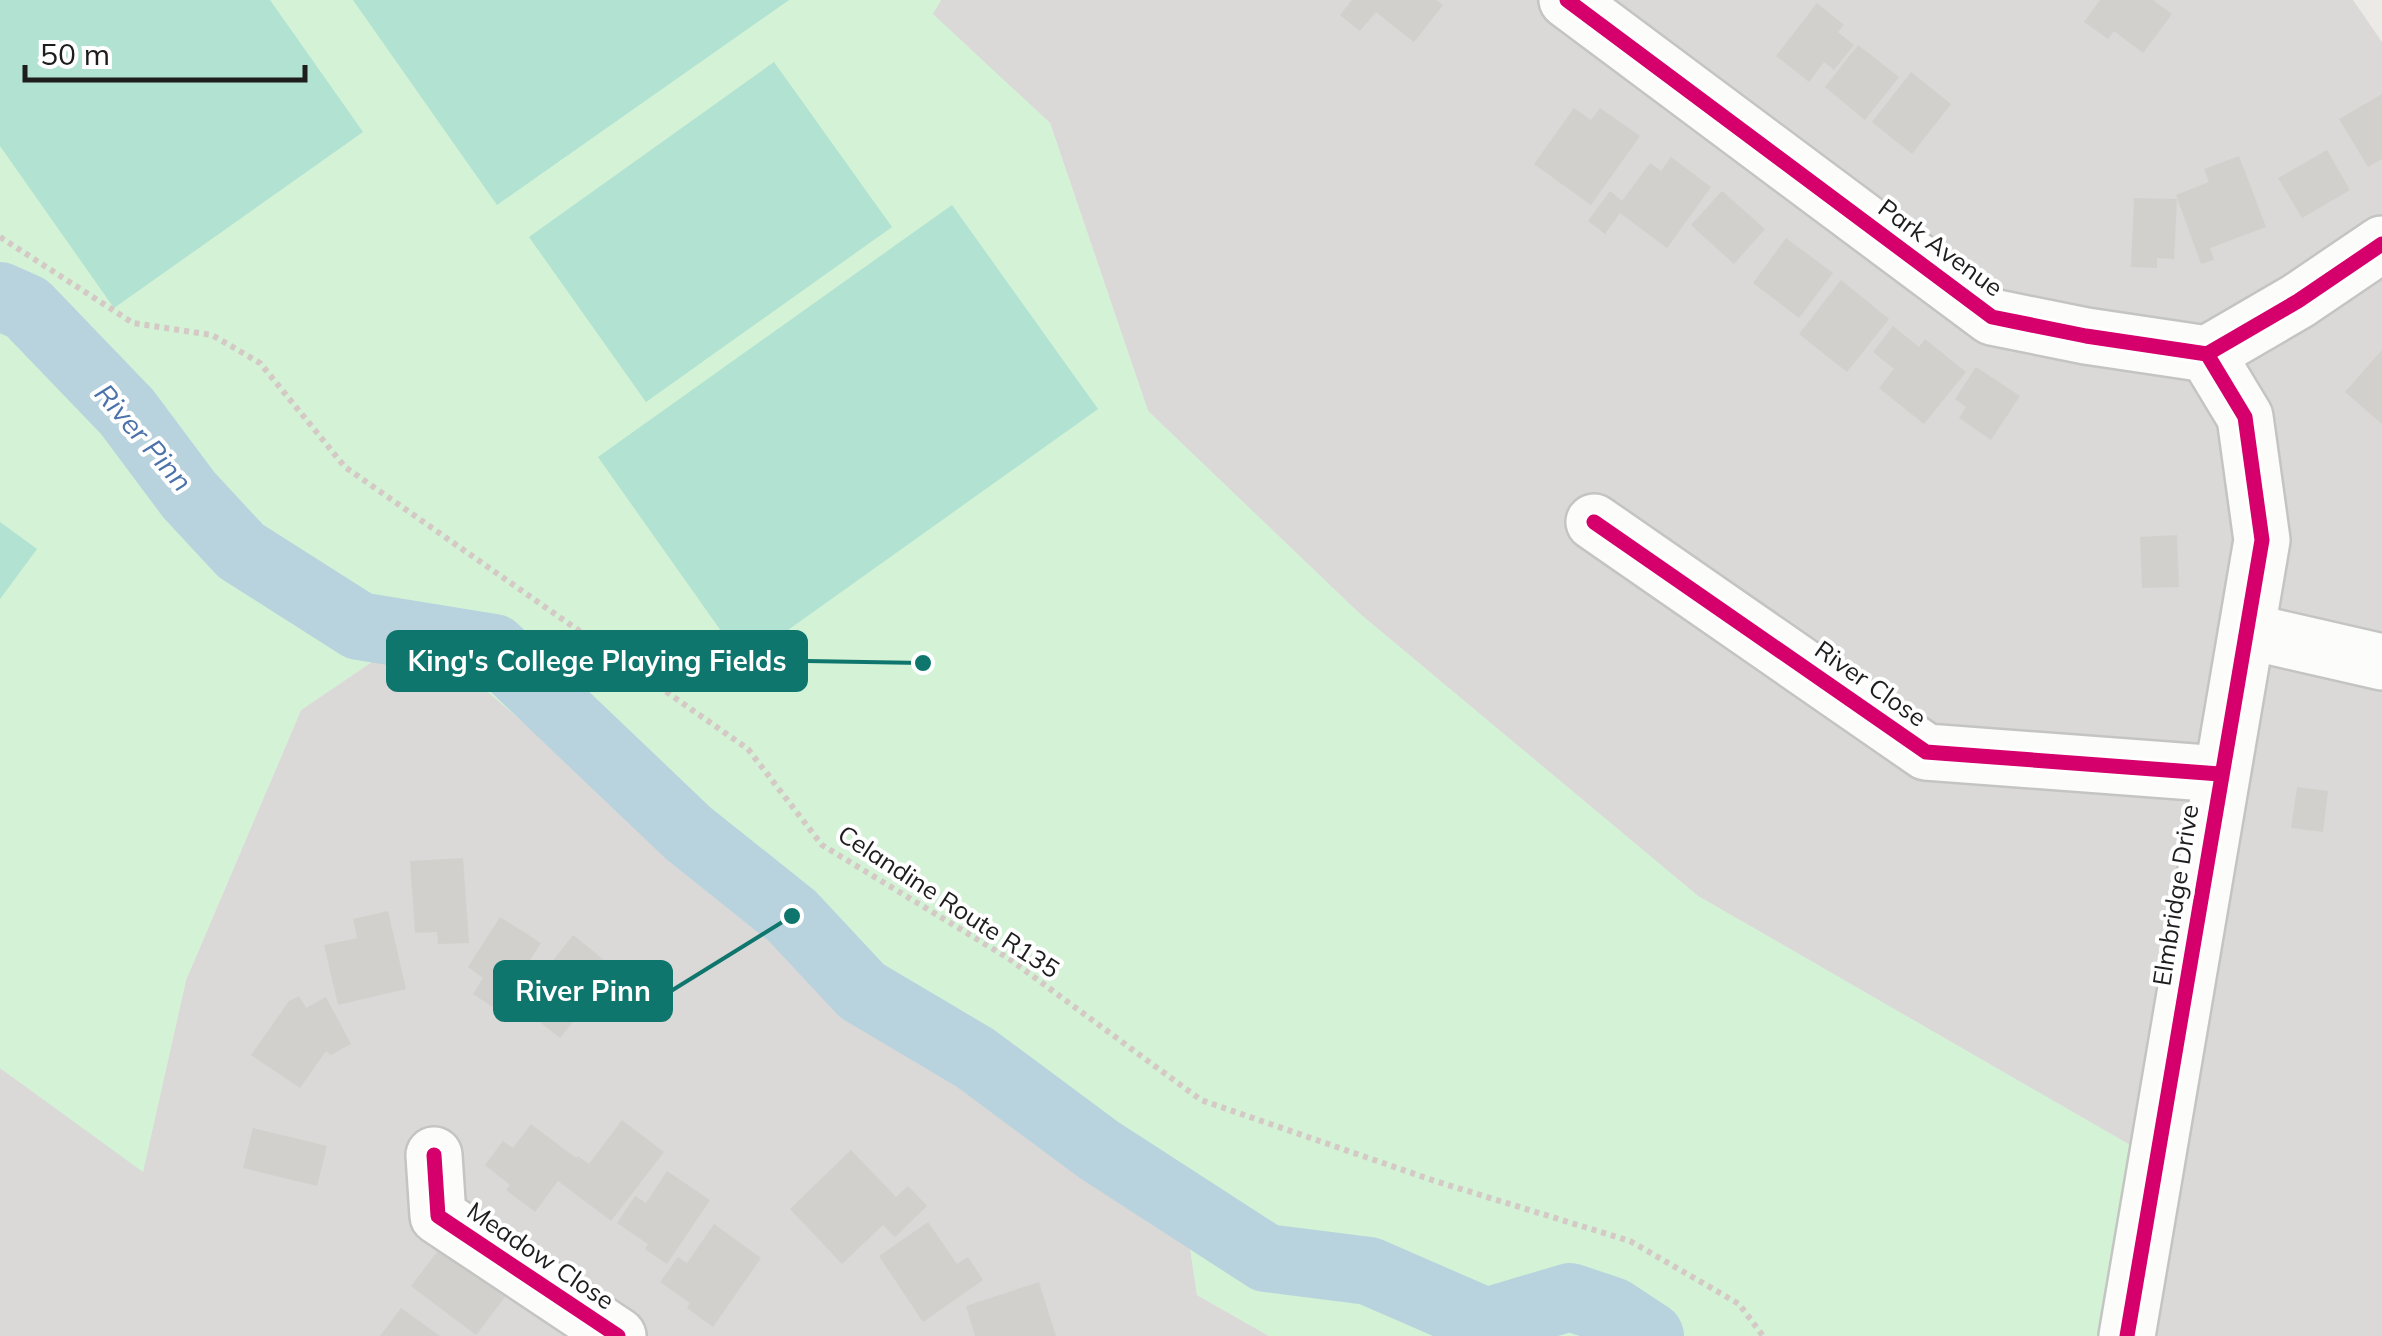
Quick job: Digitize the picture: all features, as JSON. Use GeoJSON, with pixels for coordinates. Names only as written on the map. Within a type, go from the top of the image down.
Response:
{"type":"FeatureCollection","features":[{"type":"Feature","properties":{"kind":"street","name":"Park Avenue"},"geometry":{"type":"LineString","coordinates":[[1604,9],[1992,316],[2086,336],[2207,354]]}},
{"type":"Feature","properties":{"kind":"street"},"geometry":{"type":"LineString","coordinates":[[2207,354],[2298,301],[2382,244]]}},
{"type":"Feature","properties":{"kind":"street","name":"Elmbridge Drive"},"geometry":{"type":"LineString","coordinates":[[2126,1336],[2262,540],[2246,417],[2207,354]]}},
{"type":"Feature","properties":{"kind":"street","name":"River Close"},"geometry":{"type":"LineString","coordinates":[[1594,522],[1926,752],[2220,774]]}},
{"type":"Feature","properties":{"kind":"street"},"geometry":{"type":"LineString","coordinates":[[2247,632],[2382,662]]}},
{"type":"Feature","properties":{"kind":"street","name":"Meadow Close"},"geometry":{"type":"LineString","coordinates":[[434,1155],[438,1216],[585,1328]]}},
{"type":"Feature","properties":{"kind":"shaded area"},"geometry":{"type":"Polygon","coordinates":[[[941,0],[2353,0],[2382,42],[2382,1336],[2127,1336],[2156,1160],[1698,896],[1359,613],[1148,411],[1050,123],[932,14],[941,0]]]}},
{"type":"Feature","properties":{"kind":"shaded area"},"geometry":{"type":"Polygon","coordinates":[[[388,651],[467,674],[860,1012],[1189,1241],[1197,1295],[1269,1336],[0,1336],[0,1068],[143,1171],[186,980],[301,710],[388,651]]]}},
{"type":"Feature","properties":{"kind":"green space"},"geometry":{"type":"Polygon","coordinates":[[[0,0],[941,0],[933,14],[1050,123],[1148,411],[1359,613],[1698,896],[2156,1160],[2127,1336],[1269,1336],[1197,1295],[1189,1241],[860,1012],[467,674],[388,651],[301,710],[186,980],[143,1172],[0,1068],[0,0]]]}},
{"type":"Feature","properties":{"kind":"green space"},"geometry":{"type":"Polygon","coordinates":[[[0,0],[270,0],[363,132],[114,308],[0,146],[0,0]]]}},
{"type":"Feature","properties":{"kind":"green space"},"geometry":{"type":"Polygon","coordinates":[[[353,0],[789,0],[497,205],[353,0]]]}},
{"type":"Feature","properties":{"kind":"green space"},"geometry":{"type":"Polygon","coordinates":[[[774,62],[892,227],[646,402],[529,237],[774,62]]]}},
{"type":"Feature","properties":{"kind":"green space"},"geometry":{"type":"Polygon","coordinates":[[[952,205],[1098,409],[743,662],[598,457],[952,205]]]}},
{"type":"Feature","properties":{"kind":"green space"},"geometry":{"type":"Polygon","coordinates":[[[0,522],[37,549],[0,599],[0,522]]]}},
{"type":"Feature","properties":{"kind":"building"},"geometry":{"type":"Polygon","coordinates":[[[1352,0],[1436,0],[1443,5],[1414,42],[1376,12],[1360,31],[1340,15],[1352,0]]]}},
{"type":"Feature","properties":{"kind":"building"},"geometry":{"type":"Polygon","coordinates":[[[2100,0],[2153,0],[2172,14],[2143,53],[2114,31],[2108,39],[2084,22],[2100,0]]]}},
{"type":"Feature","properties":{"kind":"building"},"geometry":{"type":"Polygon","coordinates":[[[1817,3],[1844,25],[1838,32],[1854,45],[1834,70],[1824,62],[1809,82],[1776,56],[1817,3]]]}},
{"type":"Feature","properties":{"kind":"building"},"geometry":{"type":"Polygon","coordinates":[[[1858,45],[1899,77],[1865,120],[1825,87],[1858,45]]]}},
{"type":"Feature","properties":{"kind":"building"},"geometry":{"type":"Polygon","coordinates":[[[1911,72],[1951,104],[1912,154],[1872,122],[1911,72]]]}},
{"type":"Feature","properties":{"kind":"building"},"geometry":{"type":"Polygon","coordinates":[[[2382,94],[2382,159],[2368,167],[2339,119],[2382,94]]]}},
{"type":"Feature","properties":{"kind":"building"},"geometry":{"type":"Polygon","coordinates":[[[1574,108],[1591,120],[1600,108],[1640,136],[1591,205],[1534,164],[1574,108]]]}},
{"type":"Feature","properties":{"kind":"building"},"geometry":{"type":"Polygon","coordinates":[[[2327,150],[2350,190],[2302,218],[2278,178],[2327,150]]]}},
{"type":"Feature","properties":{"kind":"building"},"geometry":{"type":"Polygon","coordinates":[[[2239,156],[2266,227],[2210,248],[2214,260],[2201,264],[2176,195],[2209,182],[2204,169],[2239,156]]]}},
{"type":"Feature","properties":{"kind":"building"},"geometry":{"type":"Polygon","coordinates":[[[1671,157],[1711,187],[1667,248],[1620,213],[1605,234],[1588,221],[1610,191],[1622,201],[1650,163],[1661,171],[1671,157]]]}},
{"type":"Feature","properties":{"kind":"building"},"geometry":{"type":"Polygon","coordinates":[[[1722,191],[1765,229],[1734,264],[1691,225],[1722,191]]]}},
{"type":"Feature","properties":{"kind":"building"},"geometry":{"type":"Polygon","coordinates":[[[2134,198],[2177,199],[2174,259],[2157,258],[2157,268],[2131,267],[2134,198]]]}},
{"type":"Feature","properties":{"kind":"building"},"geometry":{"type":"Polygon","coordinates":[[[1786,238],[1833,273],[1799,318],[1753,283],[1786,238]]]}},
{"type":"Feature","properties":{"kind":"building"},"geometry":{"type":"Polygon","coordinates":[[[1841,280],[1889,319],[1847,372],[1799,334],[1841,280]]]}},
{"type":"Feature","properties":{"kind":"building"},"geometry":{"type":"Polygon","coordinates":[[[1893,326],[1919,347],[1925,339],[1966,372],[1924,424],[1879,388],[1894,369],[1873,352],[1893,326]]]}},
{"type":"Feature","properties":{"kind":"building"},"geometry":{"type":"Polygon","coordinates":[[[2382,350],[2382,424],[2345,392],[2382,350]]]}},
{"type":"Feature","properties":{"kind":"building"},"geometry":{"type":"Polygon","coordinates":[[[1976,367],[2020,396],[1991,440],[1959,418],[1966,407],[1955,399],[1976,367]]]}},
{"type":"Feature","properties":{"kind":"building"},"geometry":{"type":"Polygon","coordinates":[[[2177,535],[2179,587],[2142,588],[2140,537],[2177,535]]]}},
{"type":"Feature","properties":{"kind":"building"},"geometry":{"type":"Polygon","coordinates":[[[2297,787],[2328,791],[2323,832],[2291,828],[2297,787]]]}},
{"type":"Feature","properties":{"kind":"building"},"geometry":{"type":"Polygon","coordinates":[[[463,858],[469,943],[438,944],[437,932],[415,933],[410,861],[463,858]]]}},
{"type":"Feature","properties":{"kind":"building"},"geometry":{"type":"Polygon","coordinates":[[[388,911],[406,989],[338,1005],[324,945],[357,938],[353,919],[388,911]]]}},
{"type":"Feature","properties":{"kind":"building"},"geometry":{"type":"Polygon","coordinates":[[[500,917],[541,943],[497,1010],[473,994],[483,978],[468,967],[500,917]]]}},
{"type":"Feature","properties":{"kind":"building"},"geometry":{"type":"Polygon","coordinates":[[[573,935],[615,969],[560,1038],[518,1005],[573,935]]]}},
{"type":"Feature","properties":{"kind":"building"},"geometry":{"type":"Polygon","coordinates":[[[299,996],[306,1008],[326,997],[351,1044],[331,1055],[326,1051],[300,1088],[251,1055],[289,1001],[299,996]]]}},
{"type":"Feature","properties":{"kind":"building"},"geometry":{"type":"Polygon","coordinates":[[[622,1120],[664,1152],[611,1221],[558,1181],[535,1212],[506,1190],[510,1185],[485,1165],[503,1141],[513,1148],[531,1124],[589,1164],[622,1120]]]}},
{"type":"Feature","properties":{"kind":"building"},"geometry":{"type":"Polygon","coordinates":[[[253,1128],[327,1146],[317,1186],[243,1168],[253,1128]]]}},
{"type":"Feature","properties":{"kind":"building"},"geometry":{"type":"Polygon","coordinates":[[[851,1150],[896,1197],[908,1186],[927,1206],[895,1237],[883,1225],[842,1264],[790,1209],[851,1150]]]}},
{"type":"Feature","properties":{"kind":"building"},"geometry":{"type":"Polygon","coordinates":[[[667,1171],[710,1200],[667,1264],[645,1249],[648,1244],[617,1223],[635,1196],[646,1203],[667,1171]]]}},
{"type":"Feature","properties":{"kind":"building"},"geometry":{"type":"Polygon","coordinates":[[[928,1222],[957,1264],[968,1257],[983,1280],[923,1322],[879,1256],[928,1222]]]}},
{"type":"Feature","properties":{"kind":"building"},"geometry":{"type":"Polygon","coordinates":[[[714,1224],[761,1258],[713,1327],[687,1308],[690,1303],[660,1282],[678,1257],[687,1263],[714,1224]]]}},
{"type":"Feature","properties":{"kind":"building"},"geometry":{"type":"Polygon","coordinates":[[[441,1247],[505,1297],[476,1335],[411,1286],[441,1247]]]}},
{"type":"Feature","properties":{"kind":"building"},"geometry":{"type":"Polygon","coordinates":[[[1039,1282],[1056,1336],[975,1336],[966,1306],[1039,1282]]]}},
{"type":"Feature","properties":{"kind":"building"},"geometry":{"type":"Polygon","coordinates":[[[401,1308],[440,1336],[380,1336],[401,1308]]]}},
{"type":"Feature","properties":{"kind":"waterway","name":"River Pinn"},"geometry":{"type":"LineString","coordinates":[[0,296],[27,308],[127,412],[189,495],[241,551],[359,626],[494,648],[688,833],[792,916],[862,991],[975,1058],[1099,1150],[1266,1258],[1369,1271],[1486,1322],[1570,1297],[1612,1311],[1650,1336]]}},
{"type":"Feature","properties":{"kind":"cycle path"},"geometry":{"type":"LineString","coordinates":[[1567,0],[1992,317],[2207,354],[2298,301],[2382,244]]}},
{"type":"Feature","properties":{"kind":"cycle path"},"geometry":{"type":"LineString","coordinates":[[2127,1336],[2262,540],[2245,417],[2207,354]]}},
{"type":"Feature","properties":{"kind":"cycle path"},"geometry":{"type":"LineString","coordinates":[[1594,522],[1926,752],[2220,774]]}},
{"type":"Feature","properties":{"kind":"cycle path"},"geometry":{"type":"LineString","coordinates":[[434,1155],[438,1216],[618,1336]]}},
{"type":"Feature","properties":{"kind":"place","name":"King's College Playing Fields"},"geometry":{"type":"Point","coordinates":[923,663]}},
{"type":"Feature","properties":{"kind":"place","name":"River Pinn"},"geometry":{"type":"Point","coordinates":[792,916]}}]}
